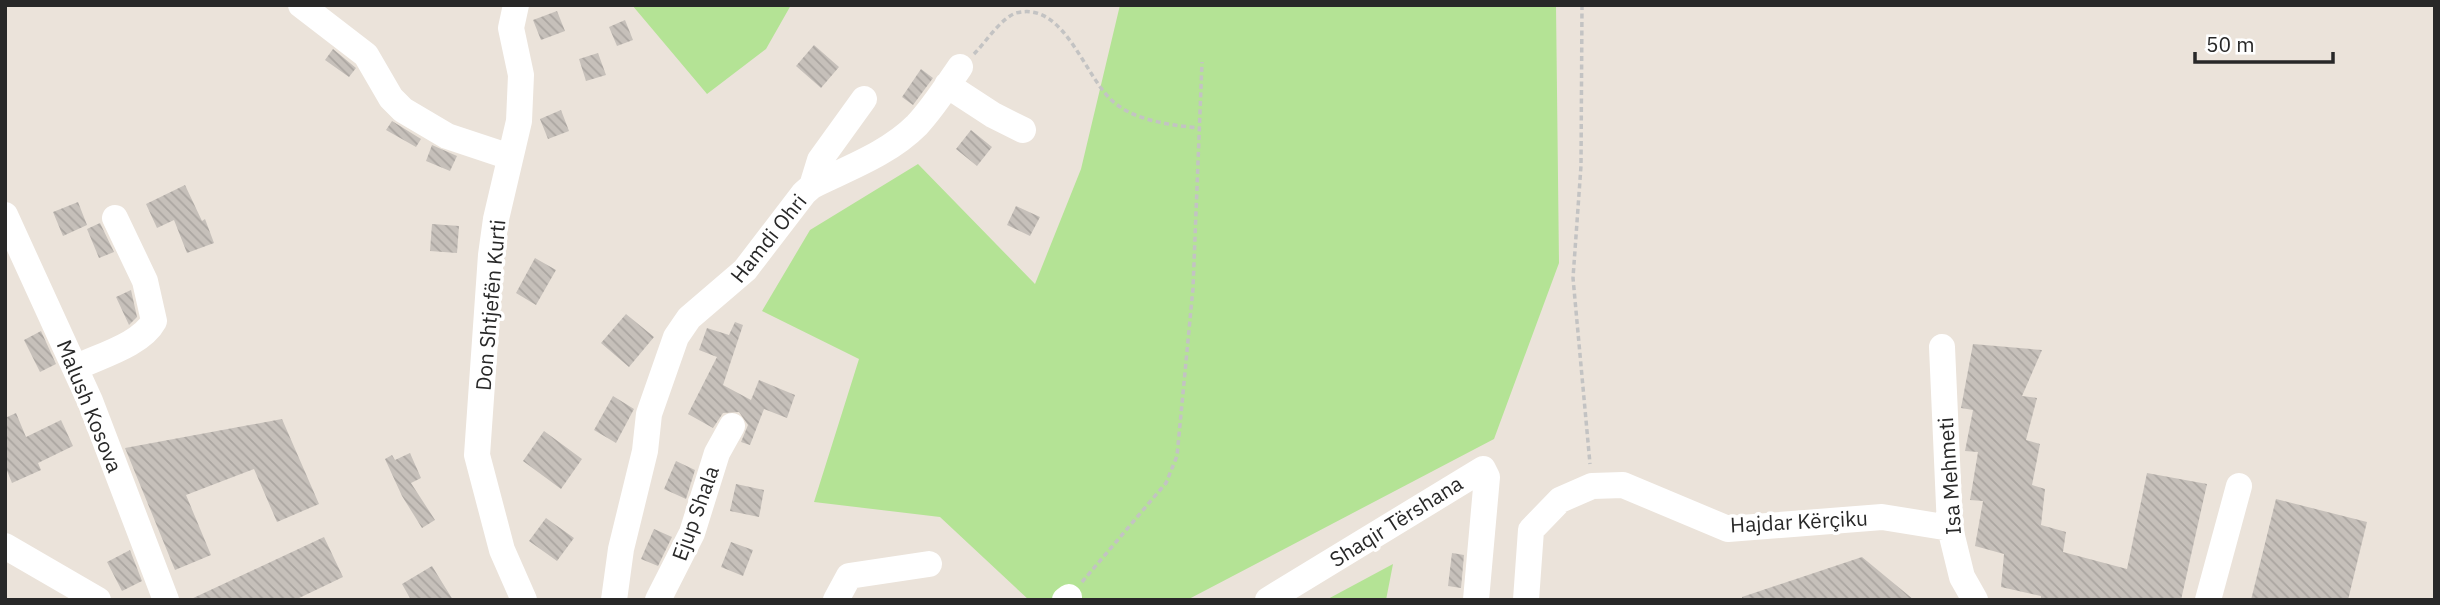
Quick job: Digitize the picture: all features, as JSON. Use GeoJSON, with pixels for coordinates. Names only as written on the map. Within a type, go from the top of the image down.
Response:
{"type":"FeatureCollection","features":[{"type":"Feature","properties":{"kind":"street"},"geometry":{"type":"LineString","coordinates":[[301,5],[366,55],[391,98],[403,110],[447,136],[510,157]]}},
{"type":"Feature","properties":{"kind":"street","name":"Don Shtjefën Kurti"},"geometry":{"type":"LineString","coordinates":[[516,5],[511,28],[521,75],[521,98],[491,255],[477,455],[502,550],[524,600]]}},
{"type":"Feature","properties":{"kind":"street"},"geometry":{"type":"LineString","coordinates":[[953,76],[993,115],[1023,130]]}},
{"type":"Feature","properties":{"kind":"street","name":"Hamdi Ohri"},"geometry":{"type":"LineString","coordinates":[[614,600],[621,549],[645,451],[649,414],[676,337],[689,317],[745,270],[812,186],[859,164],[908,133],[953,76]]}},
{"type":"Feature","properties":{"kind":"street"},"geometry":{"type":"LineString","coordinates":[[812,186],[820,160],[864,99]]}},
{"type":"Feature","properties":{"kind":"street"},"geometry":{"type":"LineString","coordinates":[[75,368],[139,337],[149,330],[154,321],[145,281],[115,218]]}},
{"type":"Feature","properties":{"kind":"street","name":"Malush Kosova"},"geometry":{"type":"LineString","coordinates":[[8,224],[75,368],[166,600]]}},
{"type":"Feature","properties":{"kind":"street","name":"Isa Mehmeti"},"geometry":{"type":"LineString","coordinates":[[1942,347],[1950,528],[1962,577],[1975,600]]}},
{"type":"Feature","properties":{"kind":"street","name":"Ejup Shala"},"geometry":{"type":"LineString","coordinates":[[657,600],[692,533],[718,453],[732,426]]}},
{"type":"Feature","properties":{"kind":"street","name":"Shaqir Tërshana"},"geometry":{"type":"LineString","coordinates":[[1268,600],[1483,470],[1487,477],[1476,600]]}},
{"type":"Feature","properties":{"kind":"street","name":"Hajdar Kërçiku"},"geometry":{"type":"LineString","coordinates":[[1525,600],[1531,530],[1560,500],[1592,486],[1623,485],[1728,529],[1882,517],[1950,528]]}},
{"type":"Feature","properties":{"kind":"street"},"geometry":{"type":"LineString","coordinates":[[2208,600],[2239,486]]}},
{"type":"Feature","properties":{"kind":"street"},"geometry":{"type":"LineString","coordinates":[[5,546],[98,600]]}},
{"type":"Feature","properties":{"kind":"street"},"geometry":{"type":"LineString","coordinates":[[836,600],[849,576],[929,564]]}},
{"type":"Feature","properties":{"kind":"path"},"geometry":{"type":"LineString","coordinates":[[1582,5],[1581,166],[1573,278],[1592,486]]}},
{"type":"Feature","properties":{"kind":"path"},"geometry":{"type":"LineString","coordinates":[[953,76],[1013,13],[1030,10],[1046,15],[1061,27],[1104,93],[1117,106],[1168,125],[1198,128]]}},
{"type":"Feature","properties":{"kind":"path"},"geometry":{"type":"LineString","coordinates":[[1067,598],[1166,483],[1177,456],[1189,339],[1202,62]]}},
{"type":"Feature","properties":{"kind":"green space"},"geometry":{"type":"Polygon","coordinates":[[[632,5],[791,5],[766,49],[707,94],[632,5]]]}},
{"type":"Feature","properties":{"kind":"green space"},"geometry":{"type":"Polygon","coordinates":[[[1120,5],[1556,5],[1559,263],[1494,439],[1187,600],[1029,600],[940,517],[814,502],[859,359],[762,311],[810,230],[918,164],[1035,284],[1081,169],[1120,5]]]}},
{"type":"Feature","properties":{"kind":"green space"},"geometry":{"type":"Polygon","coordinates":[[[1393,564],[1386,600],[1326,600],[1393,564]]]}},
{"type":"Feature","properties":{"kind":"building"},"geometry":{"type":"Polygon","coordinates":[[[557,11],[565,31],[541,40],[533,20],[557,11]]]}},
{"type":"Feature","properties":{"kind":"building"},"geometry":{"type":"Polygon","coordinates":[[[625,20],[633,40],[617,46],[609,27],[625,20]]]}},
{"type":"Feature","properties":{"kind":"building"},"geometry":{"type":"Polygon","coordinates":[[[814,45],[839,67],[821,88],[796,66],[814,45]]]}},
{"type":"Feature","properties":{"kind":"building"},"geometry":{"type":"Polygon","coordinates":[[[333,49],[356,68],[349,77],[325,60],[333,49]]]}},
{"type":"Feature","properties":{"kind":"building"},"geometry":{"type":"Polygon","coordinates":[[[598,53],[606,75],[586,81],[579,59],[598,53]]]}},
{"type":"Feature","properties":{"kind":"building"},"geometry":{"type":"Polygon","coordinates":[[[921,69],[933,78],[913,105],[902,97],[921,69]]]}},
{"type":"Feature","properties":{"kind":"building"},"geometry":{"type":"Polygon","coordinates":[[[561,110],[569,131],[548,139],[540,119],[561,110]]]}},
{"type":"Feature","properties":{"kind":"building"},"geometry":{"type":"Polygon","coordinates":[[[392,121],[421,139],[416,147],[386,130],[392,121]]]}},
{"type":"Feature","properties":{"kind":"building"},"geometry":{"type":"Polygon","coordinates":[[[971,130],[992,147],[977,166],[956,149],[971,130]]]}},
{"type":"Feature","properties":{"kind":"building"},"geometry":{"type":"Polygon","coordinates":[[[432,145],[457,156],[450,171],[426,161],[432,145]]]}},
{"type":"Feature","properties":{"kind":"building"},"geometry":{"type":"Polygon","coordinates":[[[185,185],[202,221],[205,219],[214,243],[187,253],[174,220],[157,228],[146,204],[185,185]]]}},
{"type":"Feature","properties":{"kind":"building"},"geometry":{"type":"Polygon","coordinates":[[[78,202],[87,225],[63,236],[53,212],[78,202]]]}},
{"type":"Feature","properties":{"kind":"building"},"geometry":{"type":"Polygon","coordinates":[[[1016,206],[1040,217],[1030,236],[1007,225],[1016,206]]]}},
{"type":"Feature","properties":{"kind":"building"},"geometry":{"type":"Polygon","coordinates":[[[100,223],[114,252],[99,258],[87,229],[100,223]]]}},
{"type":"Feature","properties":{"kind":"building"},"geometry":{"type":"Polygon","coordinates":[[[432,224],[459,226],[457,253],[430,251],[432,224]]]}},
{"type":"Feature","properties":{"kind":"building"},"geometry":{"type":"Polygon","coordinates":[[[535,258],[556,270],[536,305],[516,293],[535,258]]]}},
{"type":"Feature","properties":{"kind":"building"},"geometry":{"type":"Polygon","coordinates":[[[131,290],[137,317],[129,325],[116,297],[131,290]]]}},
{"type":"Feature","properties":{"kind":"building"},"geometry":{"type":"Polygon","coordinates":[[[626,314],[654,337],[629,367],[601,343],[626,314]]]}},
{"type":"Feature","properties":{"kind":"building"},"geometry":{"type":"Polygon","coordinates":[[[735,322],[743,325],[723,385],[751,400],[759,380],[795,395],[787,418],[764,409],[750,445],[741,442],[748,425],[739,412],[723,413],[713,428],[688,414],[717,357],[699,350],[707,328],[729,335],[735,322]]]}},
{"type":"Feature","properties":{"kind":"building"},"geometry":{"type":"Polygon","coordinates":[[[41,331],[56,364],[40,372],[24,340],[41,331]]]}},
{"type":"Feature","properties":{"kind":"building"},"geometry":{"type":"Polygon","coordinates":[[[1973,344],[2042,350],[2022,396],[2037,398],[2026,440],[2040,444],[2032,485],[2045,489],[2041,525],[2066,532],[2063,552],[2127,569],[2147,473],[2207,484],[2181,600],[2041,600],[2041,596],[2001,587],[2004,554],[1975,546],[1983,501],[1970,500],[1978,452],[1965,451],[1973,410],[1961,408],[1973,344]]]}},
{"type":"Feature","properties":{"kind":"building"},"geometry":{"type":"Polygon","coordinates":[[[613,396],[634,409],[616,443],[594,430],[613,396]]]}},
{"type":"Feature","properties":{"kind":"building"},"geometry":{"type":"Polygon","coordinates":[[[16,413],[26,437],[61,420],[73,446],[38,463],[41,470],[12,483],[5,466],[5,418],[16,413]]]}},
{"type":"Feature","properties":{"kind":"building"},"geometry":{"type":"Polygon","coordinates":[[[282,419],[319,504],[277,522],[254,469],[186,495],[211,555],[175,570],[125,448],[282,419]]]}},
{"type":"Feature","properties":{"kind":"building"},"geometry":{"type":"Polygon","coordinates":[[[544,431],[582,459],[561,489],[523,461],[544,431]]]}},
{"type":"Feature","properties":{"kind":"building"},"geometry":{"type":"Polygon","coordinates":[[[410,453],[421,478],[411,483],[435,520],[422,528],[402,496],[385,459],[392,455],[395,460],[410,453]]]}},
{"type":"Feature","properties":{"kind":"building"},"geometry":{"type":"Polygon","coordinates":[[[676,461],[695,470],[686,499],[664,489],[676,461]]]}},
{"type":"Feature","properties":{"kind":"building"},"geometry":{"type":"Polygon","coordinates":[[[736,484],[764,490],[759,517],[730,511],[736,484]]]}},
{"type":"Feature","properties":{"kind":"building"},"geometry":{"type":"Polygon","coordinates":[[[2276,499],[2367,522],[2348,600],[2251,600],[2276,499]]]}},
{"type":"Feature","properties":{"kind":"building"},"geometry":{"type":"Polygon","coordinates":[[[546,518],[574,538],[557,561],[529,541],[546,518]]]}},
{"type":"Feature","properties":{"kind":"building"},"geometry":{"type":"Polygon","coordinates":[[[654,529],[672,537],[658,566],[641,559],[654,529]]]}},
{"type":"Feature","properties":{"kind":"building"},"geometry":{"type":"Polygon","coordinates":[[[324,537],[343,577],[295,600],[189,600],[324,537]]]}},
{"type":"Feature","properties":{"kind":"building"},"geometry":{"type":"Polygon","coordinates":[[[731,542],[753,550],[743,576],[721,567],[731,542]]]}},
{"type":"Feature","properties":{"kind":"building"},"geometry":{"type":"Polygon","coordinates":[[[130,550],[142,581],[122,591],[107,562],[130,550]]]}},
{"type":"Feature","properties":{"kind":"building"},"geometry":{"type":"Polygon","coordinates":[[[1452,553],[1464,555],[1461,588],[1448,586],[1452,553]]]}},
{"type":"Feature","properties":{"kind":"building"},"geometry":{"type":"Polygon","coordinates":[[[1862,557],[1914,600],[1742,600],[1742,597],[1862,557]]]}},
{"type":"Feature","properties":{"kind":"building"},"geometry":{"type":"Polygon","coordinates":[[[432,566],[453,600],[411,600],[402,584],[432,566]]]}}]}
